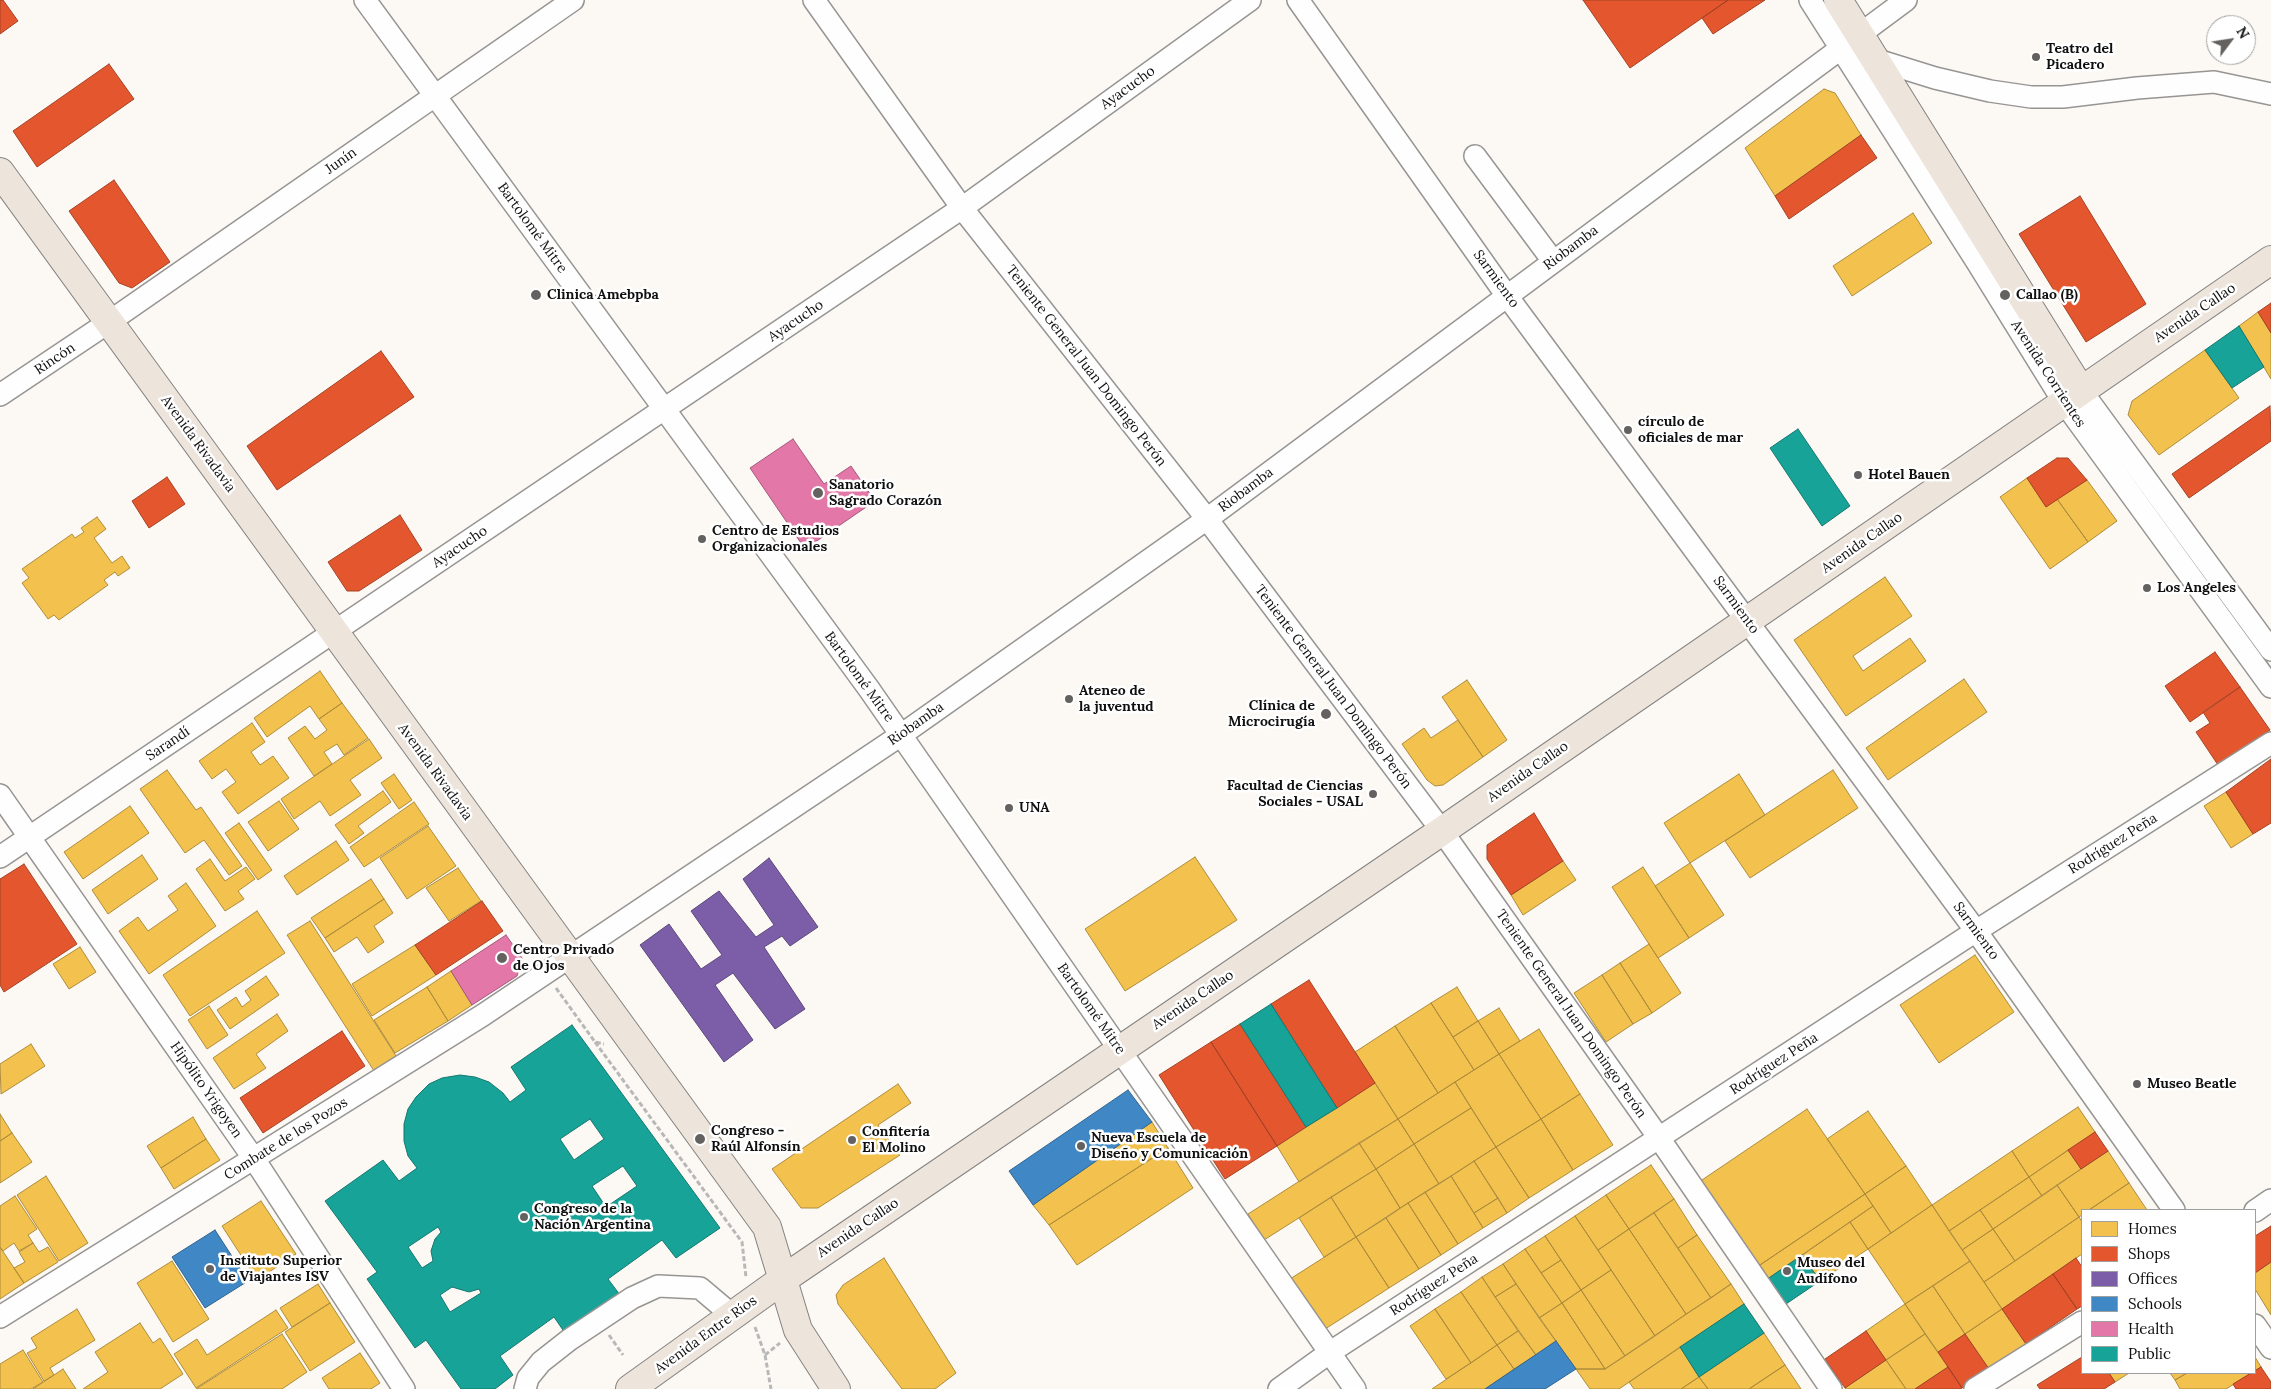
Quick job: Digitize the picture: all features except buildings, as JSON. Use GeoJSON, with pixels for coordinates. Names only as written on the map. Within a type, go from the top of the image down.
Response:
{"type":"FeatureCollection","features":[{"type":"Feature","properties":{"kind":"main road","name":"Avenida Corrientes"},"geometry":{"type":"LineString","coordinates":[[1838,0],[1849,40],[1877,60],[2072,395]]}},
{"type":"Feature","properties":{"kind":"main road","name":"Avenida Rivadavia"},"geometry":{"type":"LineString","coordinates":[[0,172],[335,631],[446,788],[571,956],[767,1226],[798,1330],[836,1389]]}},
{"type":"Feature","properties":{"kind":"main road","name":"Avenida Callao"},"geometry":{"type":"LineString","coordinates":[[782,1280],[1442,831],[2072,395],[2271,260]]}},
{"type":"Feature","properties":{"kind":"main road","name":"Avenida Entre Ríos"},"geometry":{"type":"LineString","coordinates":[[630,1389],[782,1280]]}},
{"type":"Feature","properties":{"kind":"street","name":"Bartolomé Mitre"},"geometry":{"type":"LineString","coordinates":[[365,0],[666,410],[901,735],[1355,1389]]}},
{"type":"Feature","properties":{"kind":"street","name":"Junín"},"geometry":{"type":"LineString","coordinates":[[109,322],[573,0]]}},
{"type":"Feature","properties":{"kind":"street","name":"Teniente General Juan Domingo Perón"},"geometry":{"type":"LineString","coordinates":[[814,0],[962,208],[1207,519],[1442,831],[1660,1138],[1831,1389]]}},
{"type":"Feature","properties":{"kind":"street","name":"Ayacucho"},"geometry":{"type":"LineString","coordinates":[[335,631],[666,410],[962,208],[1250,0]]}},
{"type":"Feature","properties":{"kind":"street","name":"Sarmiento"},"geometry":{"type":"LineString","coordinates":[[1298,0],[1508,296],[1976,930],[2173,1209]]}},
{"type":"Feature","properties":{"kind":"street","name":"Avenida Corrientes"},"geometry":{"type":"LineString","coordinates":[[1810,0],[1849,40],[1977,262],[2072,395],[2271,686]]}},
{"type":"Feature","properties":{"kind":"street","name":"Riobamba"},"geometry":{"type":"LineString","coordinates":[[571,956],[901,735],[1207,519],[1849,40],[1906,0]]}},
{"type":"Feature","properties":{"kind":"street"},"geometry":{"type":"LineString","coordinates":[[1877,60],[1972,87],[2031,97],[2063,97],[2137,88],[2214,82],[2271,94]]}},
{"type":"Feature","properties":{"kind":"street"},"geometry":{"type":"LineString","coordinates":[[1475,156],[1553,261]]}},
{"type":"Feature","properties":{"kind":"street","name":"Rincón"},"geometry":{"type":"LineString","coordinates":[[0,395],[109,322]]}},
{"type":"Feature","properties":{"kind":"street","name":"Avenida Corrientes"},"geometry":{"type":"LineString","coordinates":[[2072,395],[2271,650]]}},
{"type":"Feature","properties":{"kind":"street","name":"Sarandí"},"geometry":{"type":"LineString","coordinates":[[0,857],[335,631]]}},
{"type":"Feature","properties":{"kind":"street","name":"Rodríguez Peña"},"geometry":{"type":"LineString","coordinates":[[1279,1389],[1329,1353],[1976,930],[2271,743]]}},
{"type":"Feature","properties":{"kind":"street","name":"Hipólito Yrigoyen"},"geometry":{"type":"LineString","coordinates":[[0,795],[254,1159],[404,1389]]}},
{"type":"Feature","properties":{"kind":"street","name":"Combate de los Pozos"},"geometry":{"type":"LineString","coordinates":[[0,1317],[254,1159],[571,956]]}},
{"type":"Feature","properties":{"kind":"street"},"geometry":{"type":"LineString","coordinates":[[2256,1210],[2271,1200]]}},
{"type":"Feature","properties":{"kind":"street"},"geometry":{"type":"LineString","coordinates":[[524,1389],[528,1378],[541,1362],[555,1351],[632,1298],[658,1286],[700,1288],[740,1310]]}},
{"type":"Feature","properties":{"kind":"street"},"geometry":{"type":"LineString","coordinates":[[1975,1389],[2081,1323]]}},
{"type":"Feature","properties":{"kind":"street"},"geometry":{"type":"LineString","coordinates":[[2256,1326],[2271,1348]]}},
{"type":"Feature","properties":{"kind":"path"},"geometry":{"type":"LineString","coordinates":[[546,973],[742,1242],[746,1259],[740,1310],[765,1355],[771,1389]]}},
{"type":"Feature","properties":{"kind":"path"},"geometry":{"type":"LineString","coordinates":[[595,1042],[606,1044]]}},
{"type":"Feature","properties":{"kind":"path"},"geometry":{"type":"LineString","coordinates":[[711,1191],[713,1202]]}},
{"type":"Feature","properties":{"kind":"place","name":"Teatro del Picadero"},"geometry":{"type":"Point","coordinates":[2036,57]}},
{"type":"Feature","properties":{"kind":"place","name":"Clinica Amebpba"},"geometry":{"type":"Point","coordinates":[536,295]}},
{"type":"Feature","properties":{"kind":"place","name":"Callao (B)"},"geometry":{"type":"Point","coordinates":[2005,295]}},
{"type":"Feature","properties":{"kind":"place","name":"círculo de oficiales de mar"},"geometry":{"type":"Point","coordinates":[1628,430]}},
{"type":"Feature","properties":{"kind":"place","name":"Hotel Bauen"},"geometry":{"type":"Point","coordinates":[1858,475]}},
{"type":"Feature","properties":{"kind":"place","name":"Sanatorio Sagrado Corazón"},"geometry":{"type":"Point","coordinates":[818,493]}},
{"type":"Feature","properties":{"kind":"place","name":"Centro de Estudios Organizacionales"},"geometry":{"type":"Point","coordinates":[702,539]}},
{"type":"Feature","properties":{"kind":"place","name":"Los Angeles"},"geometry":{"type":"Point","coordinates":[2147,588]}},
{"type":"Feature","properties":{"kind":"place","name":"Ateneo de la juventud"},"geometry":{"type":"Point","coordinates":[1069,699]}},
{"type":"Feature","properties":{"kind":"place","name":"Clínica de Microcirugía"},"geometry":{"type":"Point","coordinates":[1326,714]}},
{"type":"Feature","properties":{"kind":"place","name":"Facultad de Ciencias Sociales - USAL"},"geometry":{"type":"Point","coordinates":[1373,794]}},
{"type":"Feature","properties":{"kind":"place","name":"UNA"},"geometry":{"type":"Point","coordinates":[1009,808]}},
{"type":"Feature","properties":{"kind":"place","name":"Centro Privado de Ojos"},"geometry":{"type":"Point","coordinates":[502,958]}},
{"type":"Feature","properties":{"kind":"place","name":"Museo Beatle"},"geometry":{"type":"Point","coordinates":[2137,1084]}},
{"type":"Feature","properties":{"kind":"place","name":"Congreso - Raúl Alfonsín"},"geometry":{"type":"Point","coordinates":[700,1139]}},
{"type":"Feature","properties":{"kind":"place","name":"Confitería El Molino"},"geometry":{"type":"Point","coordinates":[852,1140]}},
{"type":"Feature","properties":{"kind":"place","name":"Nueva Escuela de Diseño y Comunicación"},"geometry":{"type":"Point","coordinates":[1081,1146]}},
{"type":"Feature","properties":{"kind":"place","name":"Congreso de la Nación Argentina"},"geometry":{"type":"Point","coordinates":[524,1217]}},
{"type":"Feature","properties":{"kind":"place","name":"Instituto Superior de Viajantes ISV"},"geometry":{"type":"Point","coordinates":[210,1269]}},
{"type":"Feature","properties":{"kind":"place","name":"Museo del Audífono"},"geometry":{"type":"Point","coordinates":[1787,1271]}}]}
